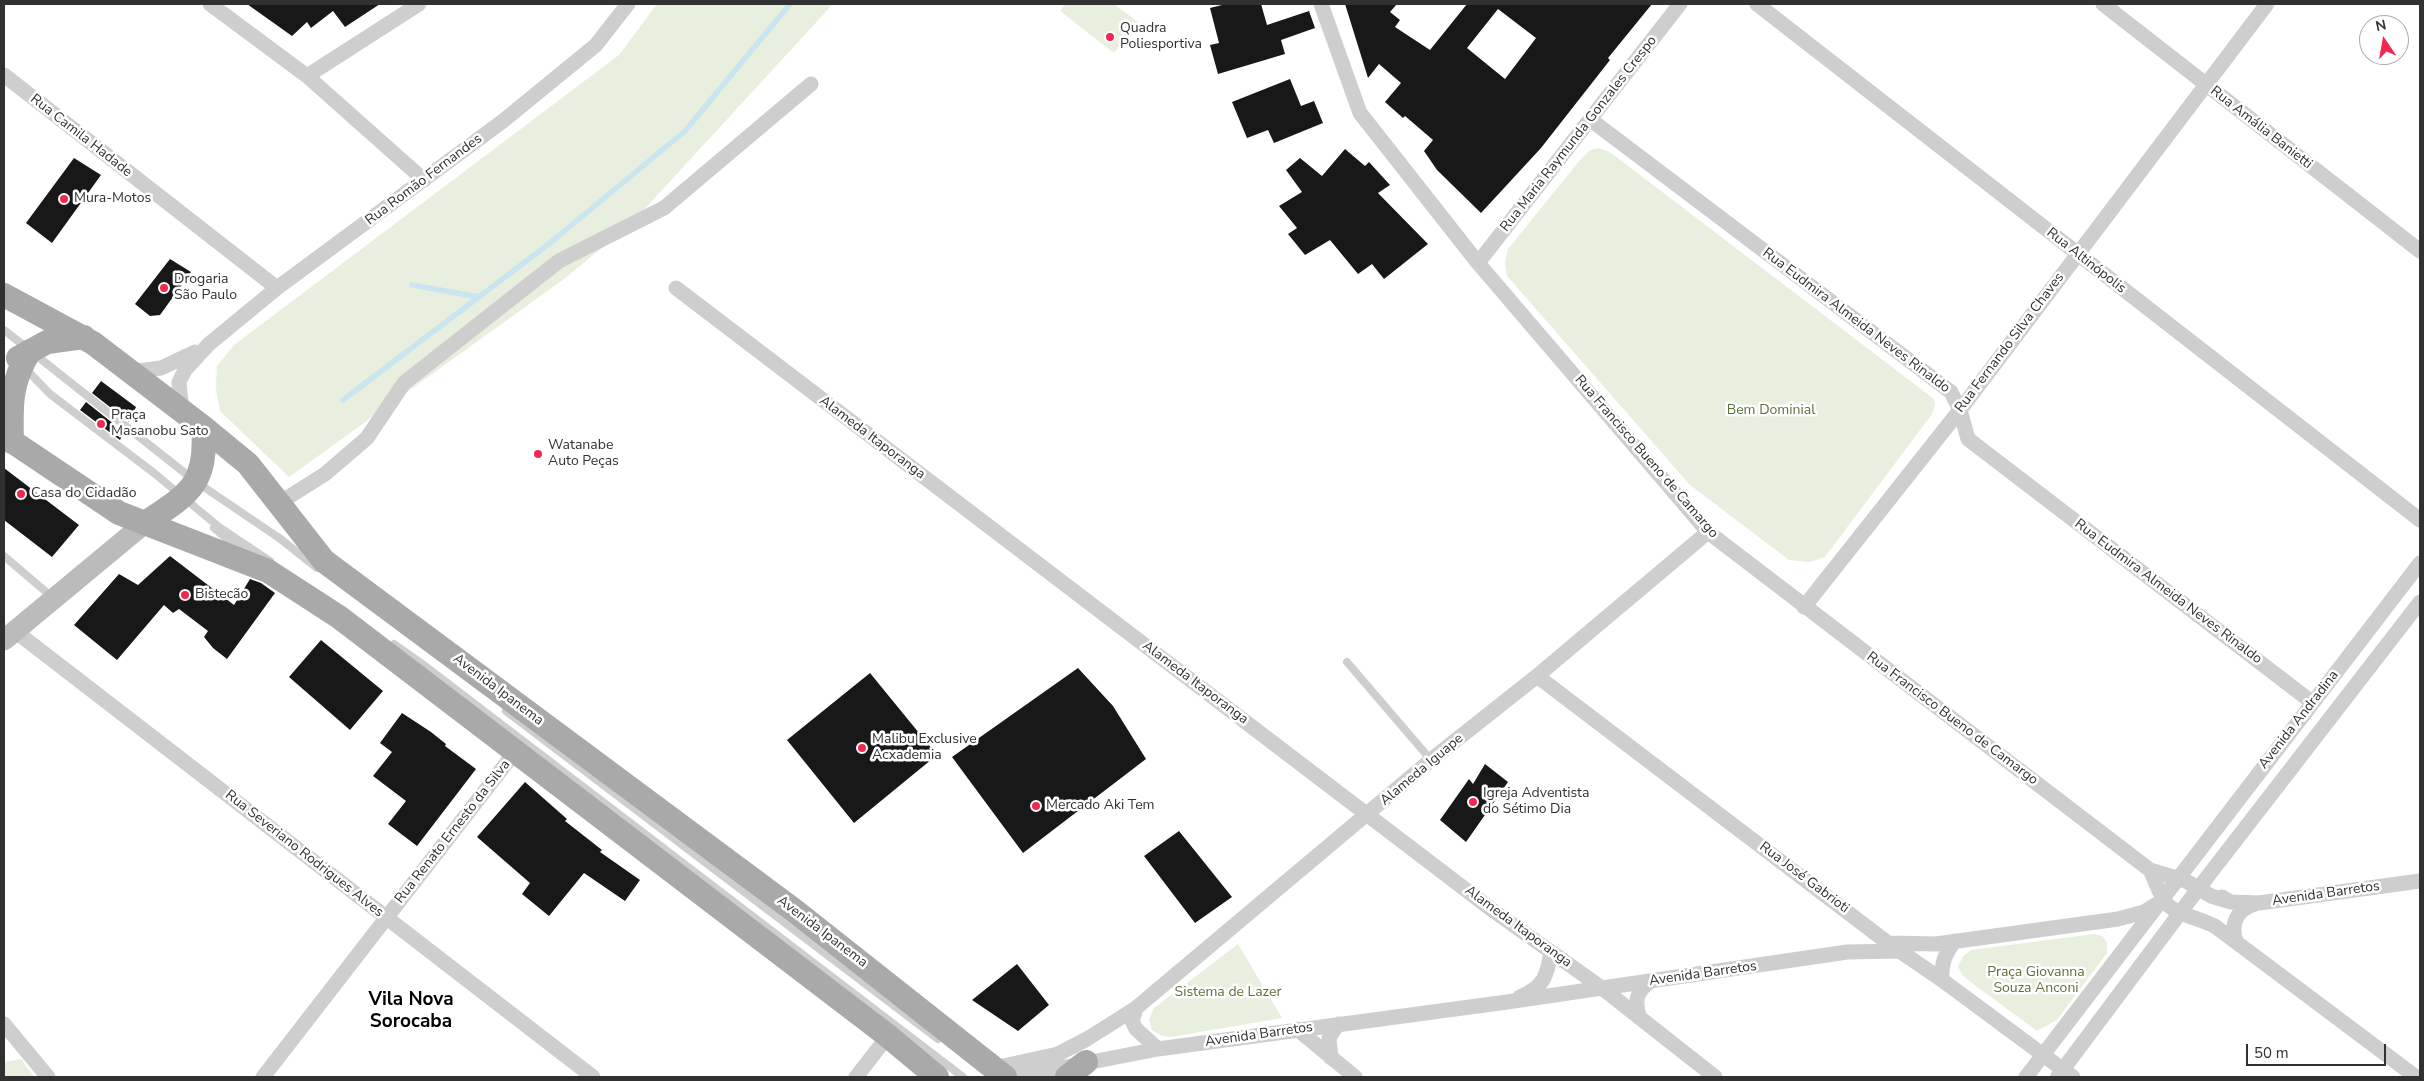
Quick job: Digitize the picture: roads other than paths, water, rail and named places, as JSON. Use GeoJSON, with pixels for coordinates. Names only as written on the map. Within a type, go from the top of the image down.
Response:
{"type":"FeatureCollection","features":[{"type":"Feature","properties":{"kind":"main road","name":"Avenida Ipanema"},"geometry":{"type":"LineString","coordinates":[[4,295],[84,337],[248,464],[279,503],[324,567],[795,911],[1004,1074]]}},
{"type":"Feature","properties":{"kind":"main road"},"geometry":{"type":"LineString","coordinates":[[84,337],[47,342],[16,360],[17,372],[10,409],[8,439],[119,513],[272,568],[888,1036],[938,1077]]}},
{"type":"Feature","properties":{"kind":"main road"},"geometry":{"type":"LineString","coordinates":[[145,523],[191,495],[200,473],[205,449],[196,422]]}},
{"type":"Feature","properties":{"kind":"main road"},"geometry":{"type":"LineString","coordinates":[[1067,1077],[1086,1062]]}},
{"type":"Feature","properties":{"kind":"street"},"geometry":{"type":"LineString","coordinates":[[210,4],[307,76],[424,180]]}},
{"type":"Feature","properties":{"kind":"street"},"geometry":{"type":"LineString","coordinates":[[307,76],[419,4]]}},
{"type":"Feature","properties":{"kind":"street","name":"Rua Romão Fernandes"},"geometry":{"type":"LineString","coordinates":[[196,422],[181,403],[179,382],[185,370],[209,344],[277,288],[503,121],[596,45],[628,4]]}},
{"type":"Feature","properties":{"kind":"street","name":"Rua Francisco Bueno de Camargo"},"geometry":{"type":"LineString","coordinates":[[1321,4],[1360,113],[1478,263],[1708,532],[2150,870],[2178,877]]}},
{"type":"Feature","properties":{"kind":"street","name":"Rua Maria Raymunda Gonzales Crespo"},"geometry":{"type":"LineString","coordinates":[[1478,263],[1680,4]]}},
{"type":"Feature","properties":{"kind":"street","name":"Rua Altinópolis"},"geometry":{"type":"LineString","coordinates":[[1757,4],[2076,254],[2419,517]]}},
{"type":"Feature","properties":{"kind":"street","name":"Rua Amália Banietti"},"geometry":{"type":"LineString","coordinates":[[2103,4],[2420,251]]}},
{"type":"Feature","properties":{"kind":"street","name":"Rua Fernando Silva Chaves"},"geometry":{"type":"LineString","coordinates":[[1804,607],[1960,410],[2076,254],[2267,4]]}},
{"type":"Feature","properties":{"kind":"street","name":"Rua Camila Hadade"},"geometry":{"type":"LineString","coordinates":[[4,76],[277,288]]}},
{"type":"Feature","properties":{"kind":"street"},"geometry":{"type":"LineString","coordinates":[[279,503],[325,474],[368,438],[404,383],[560,261],[664,208],[811,84]]}},
{"type":"Feature","properties":{"kind":"street","name":"Rua Eudmira Almeida Neves Rinaldo"},"geometry":{"type":"LineString","coordinates":[[1591,120],[1951,392],[1960,410],[1968,439],[2313,703]]}},
{"type":"Feature","properties":{"kind":"street","name":"Alameda Itaporanga"},"geometry":{"type":"LineString","coordinates":[[676,288],[1368,814],[1551,952],[1602,988],[1715,1077]]}},
{"type":"Feature","properties":{"kind":"street","name":"Rua Romão Fernandes"},"geometry":{"type":"LineString","coordinates":[[130,372],[161,368],[187,357],[209,344]]}},
{"type":"Feature","properties":{"kind":"street"},"geometry":{"type":"LineString","coordinates":[[10,635],[145,523]]}},
{"type":"Feature","properties":{"kind":"street","name":"Alameda Iguape"},"geometry":{"type":"LineString","coordinates":[[1004,1074],[1058,1054],[1087,1040],[1136,1008],[1708,532]]}},
{"type":"Feature","properties":{"kind":"street","name":"Avenida Andradina"},"geometry":{"type":"LineString","coordinates":[[2026,1077],[2420,563]]}},
{"type":"Feature","properties":{"kind":"street","name":"Avenida Andradina"},"geometry":{"type":"LineString","coordinates":[[2064,1075],[2198,889],[2420,602]]}},
{"type":"Feature","properties":{"kind":"street","name":"Rua Severiano Rodrigues Alves"},"geometry":{"type":"LineString","coordinates":[[10,635],[386,918],[593,1077]]}},
{"type":"Feature","properties":{"kind":"street","name":"Rua José Gabrioti"},"geometry":{"type":"LineString","coordinates":[[1537,676],[1894,947],[1942,980],[2043,1056],[2064,1075]]}},
{"type":"Feature","properties":{"kind":"street","name":"Rua Renato Ernesto da Silva"},"geometry":{"type":"LineString","coordinates":[[263,1077],[514,752]]}},
{"type":"Feature","properties":{"kind":"street","name":"Rua Francisco Bueno de Camargo"},"geometry":{"type":"LineString","coordinates":[[2150,870],[2161,901]]}},
{"type":"Feature","properties":{"kind":"street"},"geometry":{"type":"LineString","coordinates":[[2212,873],[2216,889],[2230,902]]}},
{"type":"Feature","properties":{"kind":"street"},"geometry":{"type":"LineString","coordinates":[[2178,877],[2198,889]]}},
{"type":"Feature","properties":{"kind":"street","name":"Avenida Barretos"},"geometry":{"type":"LineString","coordinates":[[2198,889],[2219,900],[2259,903],[2420,881]]}},
{"type":"Feature","properties":{"kind":"street"},"geometry":{"type":"LineString","coordinates":[[2161,901],[2182,913],[2208,922],[2236,941],[2416,1077]]}},
{"type":"Feature","properties":{"kind":"street","name":"Avenida Barretos"},"geometry":{"type":"LineString","coordinates":[[1004,1074],[1158,1049],[1507,1002],[1847,952],[1955,941],[2118,919],[2144,912],[2161,901]]}},
{"type":"Feature","properties":{"kind":"street"},"geometry":{"type":"LineString","coordinates":[[2236,941],[2233,933],[2234,923],[2239,912],[2247,906],[2259,903]]}},
{"type":"Feature","properties":{"kind":"street"},"geometry":{"type":"LineString","coordinates":[[1942,980],[1942,961],[1946,952],[1955,941]]}},
{"type":"Feature","properties":{"kind":"street","name":"Avenida Barretos"},"geometry":{"type":"LineString","coordinates":[[1507,1002],[1530,993],[1544,982],[1551,952]]}},
{"type":"Feature","properties":{"kind":"street"},"geometry":{"type":"LineString","coordinates":[[1640,1018],[1635,1004],[1637,995],[1642,987],[1651,981]]}},
{"type":"Feature","properties":{"kind":"street"},"geometry":{"type":"LineString","coordinates":[[1136,1008],[1132,1021],[1136,1029],[1158,1049]]}},
{"type":"Feature","properties":{"kind":"street"},"geometry":{"type":"LineString","coordinates":[[4,1024],[9,1040],[48,1077]]}},
{"type":"Feature","properties":{"kind":"street"},"geometry":{"type":"LineString","coordinates":[[1331,1058],[1329,1038],[1338,1024]]}},
{"type":"Feature","properties":{"kind":"street"},"geometry":{"type":"LineString","coordinates":[[1297,1030],[1355,1077]]}},
{"type":"Feature","properties":{"kind":"street"},"geometry":{"type":"LineString","coordinates":[[856,1077],[888,1036]]}},
{"type":"Feature","properties":{"kind":"lane"},"geometry":{"type":"LineString","coordinates":[[4,330],[16,360],[50,394],[191,495],[278,537],[324,567]]}},
{"type":"Feature","properties":{"kind":"lane"},"geometry":{"type":"LineString","coordinates":[[16,360],[191,495],[224,538],[272,568]]}},
{"type":"Feature","properties":{"kind":"lane"},"geometry":{"type":"LineString","coordinates":[[278,537],[324,567]]}},
{"type":"Feature","properties":{"kind":"lane"},"geometry":{"type":"LineString","coordinates":[[4,556],[53,598]]}},
{"type":"Feature","properties":{"kind":"lane"},"geometry":{"type":"LineString","coordinates":[[292,576],[356,619]]}},
{"type":"Feature","properties":{"kind":"lane"},"geometry":{"type":"LineString","coordinates":[[388,641],[421,663],[963,1077]]}},
{"type":"Feature","properties":{"kind":"lane"},"geometry":{"type":"LineString","coordinates":[[1347,662],[1432,760]]}},
{"type":"Feature","properties":{"kind":"lane"},"geometry":{"type":"LineString","coordinates":[[499,706],[943,1043]]}},
{"type":"Feature","properties":{"kind":"waterway"},"geometry":{"type":"LineString","coordinates":[[343,400],[550,243],[685,131],[790,4]]}},
{"type":"Feature","properties":{"kind":"waterway"},"geometry":{"type":"LineString","coordinates":[[412,285],[479,297]]}},
{"type":"Feature","properties":{"kind":"place","name":"Quadra Poliesportiva"},"geometry":{"type":"Point","coordinates":[1110,37]}},
{"type":"Feature","properties":{"kind":"place","name":"Mura-Motos"},"geometry":{"type":"Point","coordinates":[64,199]}},
{"type":"Feature","properties":{"kind":"place","name":"Drogaria São Paulo"},"geometry":{"type":"Point","coordinates":[164,288]}},
{"type":"Feature","properties":{"kind":"place","name":"Praça Masanobu Sato"},"geometry":{"type":"Point","coordinates":[101,424]}},
{"type":"Feature","properties":{"kind":"place","name":"Watanabe Auto Peças"},"geometry":{"type":"Point","coordinates":[538,454]}},
{"type":"Feature","properties":{"kind":"place","name":"Casa do Cidadão"},"geometry":{"type":"Point","coordinates":[21,494]}},
{"type":"Feature","properties":{"kind":"place","name":"Bistecão"},"geometry":{"type":"Point","coordinates":[185,595]}},
{"type":"Feature","properties":{"kind":"place","name":"Malibu Exclusive Acxademia"},"geometry":{"type":"Point","coordinates":[862,748]}},
{"type":"Feature","properties":{"kind":"place","name":"Igreja Adventista do Sétimo Dia"},"geometry":{"type":"Point","coordinates":[1473,802]}},
{"type":"Feature","properties":{"kind":"place","name":"Mercado Aki Tem"},"geometry":{"type":"Point","coordinates":[1036,806]}},
{"type":"Feature","properties":{"kind":"district","name":"Vila Nova Sorocaba"},"geometry":{"type":"Point","coordinates":[411,1011]}},
{"type":"Feature","properties":{"kind":"park label","name":"Bem Dominial"},"geometry":{"type":"Point","coordinates":[1771,411]}},
{"type":"Feature","properties":{"kind":"park label","name":"Praça Giovanna Souza Anconi"},"geometry":{"type":"Point","coordinates":[2036,982]}},
{"type":"Feature","properties":{"kind":"park label","name":"Sistema de Lazer"},"geometry":{"type":"Point","coordinates":[1228,993]}}]}
